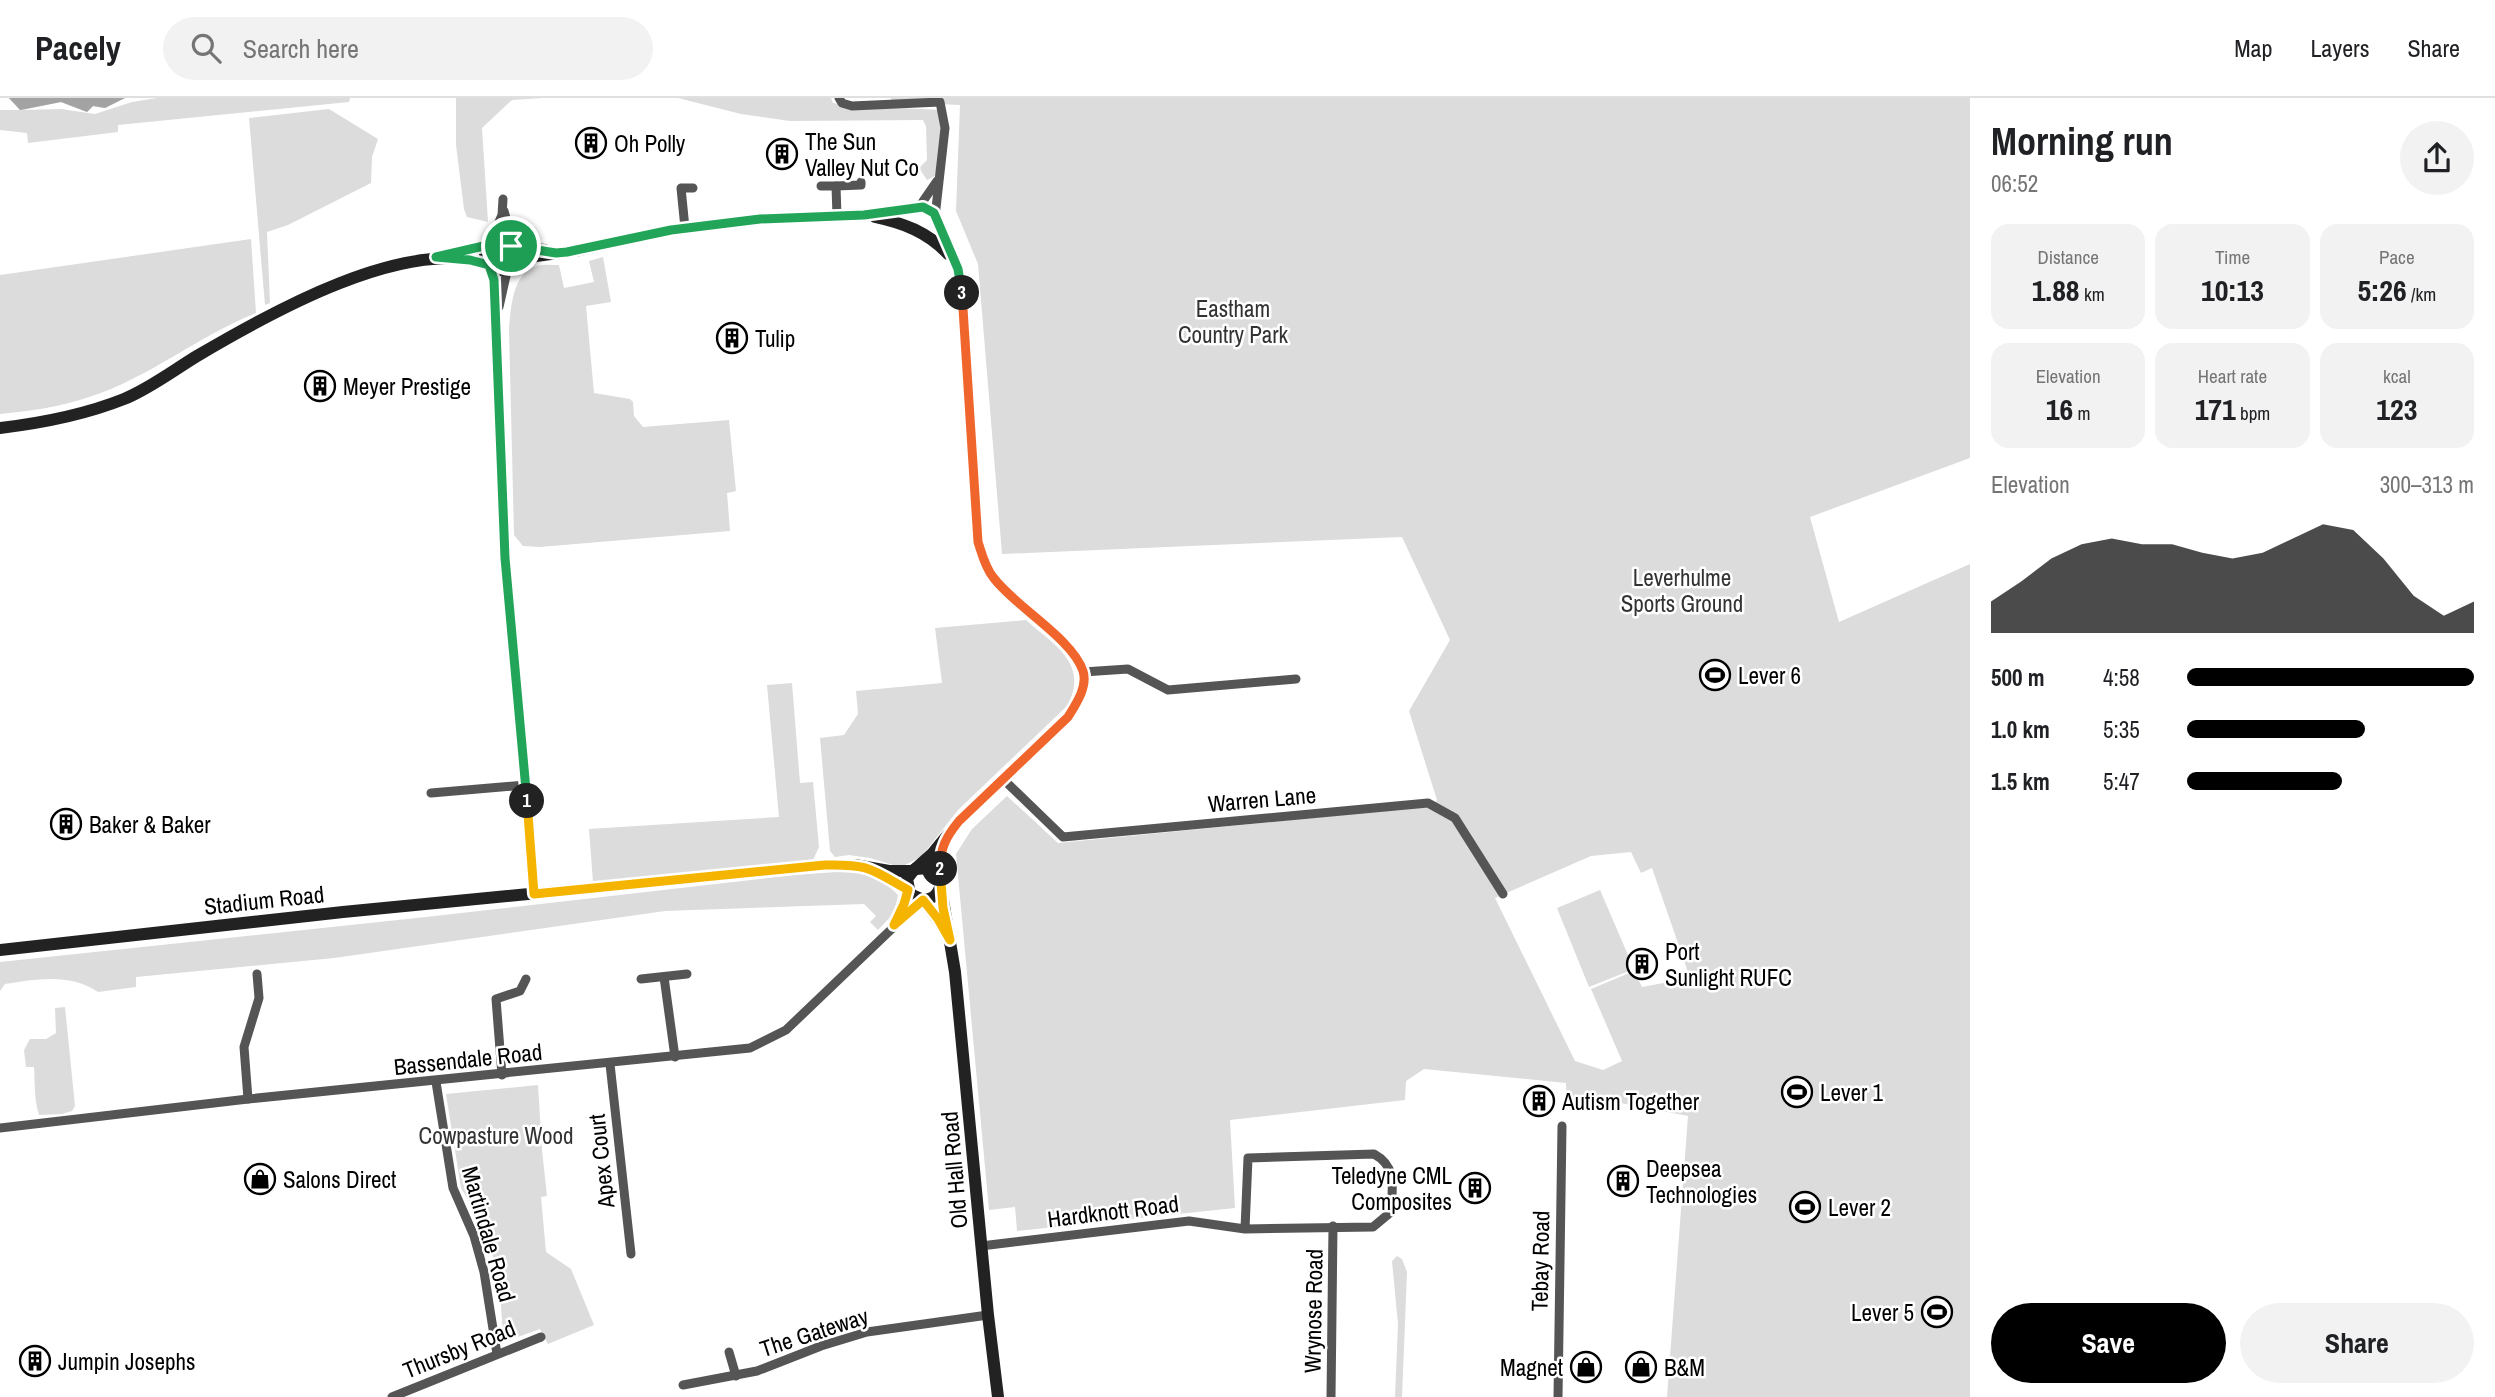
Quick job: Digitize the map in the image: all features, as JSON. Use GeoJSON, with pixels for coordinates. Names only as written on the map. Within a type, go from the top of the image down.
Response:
{"type":"FeatureCollection","features":[{"type":"Feature","properties":{"kind":"street"},"geometry":{"type":"LineString","coordinates":[[839,98],[842,103],[852,106],[940,102],[945,128],[935,217],[931,229],[917,231]]}},
{"type":"Feature","properties":{"kind":"street"},"geometry":{"type":"LineString","coordinates":[[917,231],[910,220],[913,212],[919,208],[941,174]]}},
{"type":"Feature","properties":{"kind":"street"},"geometry":{"type":"LineString","coordinates":[[821,186],[861,185],[861,182]]}},
{"type":"Feature","properties":{"kind":"street"},"geometry":{"type":"LineString","coordinates":[[836,186],[837,216]]}},
{"type":"Feature","properties":{"kind":"street"},"geometry":{"type":"LineString","coordinates":[[685,228],[681,188],[692,188]]}},
{"type":"Feature","properties":{"kind":"street"},"geometry":{"type":"LineString","coordinates":[[497,315],[514,254],[503,204],[485,253],[494,280],[497,315],[505,558],[534,894],[855,864],[897,872],[925,866],[939,876],[940,888],[933,897],[922,900],[871,868]]}},
{"type":"Feature","properties":{"kind":"street"},"geometry":{"type":"LineString","coordinates":[[436,257],[470,260],[499,270],[528,257],[580,250],[685,228],[760,219],[864,215],[919,208],[931,210],[961,282],[978,542],[991,575],[1067,646],[1083,671],[1080,698],[1068,717],[959,821],[913,870],[907,879],[908,890]]}},
{"type":"Feature","properties":{"kind":"street"},"geometry":{"type":"LineString","coordinates":[[864,215],[898,222],[917,231],[936,242],[955,263]]}},
{"type":"Feature","properties":{"kind":"street"},"geometry":{"type":"LineString","coordinates":[[0,428],[71,416],[126,398],[264,319],[330,288],[384,268],[503,240],[511,246],[556,253]]}},
{"type":"Feature","properties":{"kind":"street"},"geometry":{"type":"LineString","coordinates":[[1083,671],[1128,670],[1168,690],[1296,679]]}},
{"type":"Feature","properties":{"kind":"street","name":"Warren Lane"},"geometry":{"type":"LineString","coordinates":[[1003,779],[1063,837],[1428,803],[1454,818],[1503,894]]}},
{"type":"Feature","properties":{"kind":"street"},"geometry":{"type":"LineString","coordinates":[[431,793],[525,785]]}},
{"type":"Feature","properties":{"kind":"street","name":"Old Hall Road"},"geometry":{"type":"LineString","coordinates":[[946,836],[941,853],[941,882],[962,1032],[998,1397]]}},
{"type":"Feature","properties":{"kind":"street","name":"Bassendale Road"},"geometry":{"type":"LineString","coordinates":[[894,925],[908,890]]}},
{"type":"Feature","properties":{"kind":"street","name":"Stadium Road"},"geometry":{"type":"LineString","coordinates":[[0,950],[534,894]]}},
{"type":"Feature","properties":{"kind":"street","name":"Old Hall Road"},"geometry":{"type":"LineString","coordinates":[[922,900],[938,919],[950,940]]}},
{"type":"Feature","properties":{"kind":"street","name":"Bassendale Road"},"geometry":{"type":"LineString","coordinates":[[0,1128],[248,1099],[675,1058],[750,1048],[786,1030],[922,900]]}},
{"type":"Feature","properties":{"kind":"street"},"geometry":{"type":"LineString","coordinates":[[248,1099],[243,1047],[259,998],[257,974]]}},
{"type":"Feature","properties":{"kind":"street"},"geometry":{"type":"LineString","coordinates":[[641,979],[687,974]]}},
{"type":"Feature","properties":{"kind":"street"},"geometry":{"type":"LineString","coordinates":[[664,977],[675,1058]]}},
{"type":"Feature","properties":{"kind":"street"},"geometry":{"type":"LineString","coordinates":[[502,1075],[496,999],[520,990],[526,979]]}},
{"type":"Feature","properties":{"kind":"street","name":"Apex Court"},"geometry":{"type":"LineString","coordinates":[[610,1063],[631,1254]]}},
{"type":"Feature","properties":{"kind":"street","name":"Martindale Road"},"geometry":{"type":"LineString","coordinates":[[436,1082],[453,1188],[474,1236],[484,1272],[497,1354]]}},
{"type":"Feature","properties":{"kind":"street","name":"Tebay Road"},"geometry":{"type":"LineString","coordinates":[[1558,1397],[1562,1126]]}},
{"type":"Feature","properties":{"kind":"street","name":"Hardknott Road"},"geometry":{"type":"LineString","coordinates":[[982,1246],[1189,1221],[1245,1228],[1373,1227],[1391,1212],[1392,1174],[1384,1160],[1374,1154],[1248,1158],[1245,1228]]}},
{"type":"Feature","properties":{"kind":"street","name":"Wrynose Road"},"geometry":{"type":"LineString","coordinates":[[1331,1397],[1333,1226]]}},
{"type":"Feature","properties":{"kind":"street","name":"The Gateway"},"geometry":{"type":"LineString","coordinates":[[683,1385],[774,1366],[821,1346],[867,1332],[988,1315]]}},
{"type":"Feature","properties":{"kind":"street","name":"Thursby Road"},"geometry":{"type":"LineString","coordinates":[[392,1397],[541,1337]]}},
{"type":"Feature","properties":{"kind":"street","name":"The Gateway"},"geometry":{"type":"LineString","coordinates":[[729,1352],[736,1376]]}},
{"type":"Feature","properties":{"kind":"green space"},"geometry":{"type":"Polygon","coordinates":[[[9,98],[125,98],[105,108],[93,106],[87,112],[61,102],[23,110],[61,109],[95,114],[132,102],[157,98],[350,98],[349,102],[118,125],[118,132],[28,143],[27,133],[0,130],[0,110],[20,110],[9,98]]]}},
{"type":"Feature","properties":{"kind":"green space"},"geometry":{"type":"Polygon","coordinates":[[[456,98],[543,98],[512,100],[482,128],[488,222],[467,217],[464,209],[456,145],[456,98]]]}},
{"type":"Feature","properties":{"kind":"green space"},"geometry":{"type":"Polygon","coordinates":[[[678,98],[831,98],[833,103],[846,105],[941,110],[937,175],[927,180],[919,168],[927,160],[926,126],[923,120],[790,121],[741,114],[678,98]]]}},
{"type":"Feature","properties":{"kind":"green space"},"geometry":{"type":"Polygon","coordinates":[[[891,98],[1970,98],[1970,458],[1810,517],[1839,622],[1970,564],[1970,1397],[1667,1397],[1688,1116],[1605,1100],[1567,1106],[1566,1083],[1424,1069],[1406,1081],[1405,1100],[1230,1120],[1235,1208],[1017,1231],[1015,1207],[989,1210],[956,854],[972,829],[1007,796],[1058,843],[1433,806],[1437,800],[1409,711],[1450,640],[1402,537],[1002,554],[978,264],[956,211],[960,105],[891,102],[891,98]],[[1631,852],[1591,856],[1495,898],[1575,1061],[1603,1070],[1622,1061],[1591,989],[1634,971],[1642,987],[1690,978],[1652,868],[1641,873],[1631,852]]]}},
{"type":"Feature","properties":{"kind":"green space"},"geometry":{"type":"Polygon","coordinates":[[[329,109],[378,139],[372,157],[371,183],[288,225],[267,232],[270,303],[265,305],[249,118],[329,109]]]}},
{"type":"Feature","properties":{"kind":"green space"},"geometry":{"type":"Polygon","coordinates":[[[251,239],[256,313],[111,389],[56,406],[0,414],[0,275],[251,239]]]}},
{"type":"Feature","properties":{"kind":"green space"},"geometry":{"type":"Polygon","coordinates":[[[603,257],[611,302],[586,306],[594,393],[630,399],[633,402],[634,416],[643,427],[729,420],[736,491],[727,493],[730,531],[540,547],[523,546],[514,535],[509,329],[514,292],[522,276],[542,265],[559,265],[564,288],[594,282],[589,261],[603,257]]]}},
{"type":"Feature","properties":{"kind":"green space"},"geometry":{"type":"Polygon","coordinates":[[[1026,620],[1057,647],[1072,667],[1073,691],[1067,706],[958,810],[921,857],[905,865],[893,865],[849,855],[835,857],[830,851],[820,738],[844,735],[858,714],[856,691],[942,683],[935,628],[1026,620]]]}},
{"type":"Feature","properties":{"kind":"green space"},"geometry":{"type":"Polygon","coordinates":[[[792,683],[800,783],[813,782],[819,847],[813,860],[593,882],[589,829],[779,817],[767,685],[792,683]]]}},
{"type":"Feature","properties":{"kind":"green space"},"geometry":{"type":"Polygon","coordinates":[[[851,871],[883,883],[898,895],[894,913],[878,930],[870,922],[876,916],[864,904],[665,911],[334,958],[136,977],[136,987],[98,992],[76,982],[53,979],[5,984],[0,991],[0,962],[851,871]]]}},
{"type":"Feature","properties":{"kind":"green space"},"geometry":{"type":"Polygon","coordinates":[[[1600,890],[1634,969],[1589,987],[1557,908],[1600,890]]]}},
{"type":"Feature","properties":{"kind":"green space"},"geometry":{"type":"Polygon","coordinates":[[[65,1007],[75,1106],[72,1111],[62,1114],[39,1115],[35,1097],[34,1067],[26,1067],[24,1050],[30,1039],[46,1039],[56,1033],[55,1008],[65,1007]]]}},
{"type":"Feature","properties":{"kind":"green space","name":"Cowpasture Wood"},"geometry":{"type":"Polygon","coordinates":[[[538,1085],[547,1196],[541,1197],[546,1252],[571,1269],[594,1325],[548,1344],[540,1329],[515,1338],[503,1333],[499,1280],[486,1230],[461,1188],[446,1094],[538,1085]]]}},
{"type":"Feature","properties":{"kind":"green space"},"geometry":{"type":"Polygon","coordinates":[[[1397,1256],[1402,1259],[1407,1272],[1402,1397],[1395,1397],[1398,1324],[1392,1261],[1397,1256]]]}},
{"type":"Feature","properties":{"kind":"shaded area"},"geometry":{"type":"Polygon","coordinates":[[[9,98],[125,98],[105,108],[93,106],[87,112],[61,102],[20,110],[9,98]]]}},
{"type":"Feature","properties":{"kind":"place","name":"Oh Polly"},"geometry":{"type":"Point","coordinates":[591,143]}},
{"type":"Feature","properties":{"kind":"place","name":"The Sun Valley Nut Co"},"geometry":{"type":"Point","coordinates":[782,154]}},
{"type":"Feature","properties":{"kind":"place","name":"Tulip"},"geometry":{"type":"Point","coordinates":[732,338]}},
{"type":"Feature","properties":{"kind":"place","name":"Meyer Prestige"},"geometry":{"type":"Point","coordinates":[320,386]}},
{"type":"Feature","properties":{"kind":"place","name":"Lever 6"},"geometry":{"type":"Point","coordinates":[1715,675]}},
{"type":"Feature","properties":{"kind":"place","name":"Baker & Baker"},"geometry":{"type":"Point","coordinates":[66,824]}},
{"type":"Feature","properties":{"kind":"place","name":"Port Sunlight RUFC"},"geometry":{"type":"Point","coordinates":[1642,964]}},
{"type":"Feature","properties":{"kind":"place","name":"Lever 1"},"geometry":{"type":"Point","coordinates":[1797,1092]}},
{"type":"Feature","properties":{"kind":"place","name":"Autism Together"},"geometry":{"type":"Point","coordinates":[1539,1101]}},
{"type":"Feature","properties":{"kind":"place","name":"Salons Direct"},"geometry":{"type":"Point","coordinates":[260,1179]}},
{"type":"Feature","properties":{"kind":"place","name":"Deepsea Technologies"},"geometry":{"type":"Point","coordinates":[1623,1181]}},
{"type":"Feature","properties":{"kind":"place","name":"Teledyne CML Composites"},"geometry":{"type":"Point","coordinates":[1475,1188]}},
{"type":"Feature","properties":{"kind":"place","name":"Lever 2"},"geometry":{"type":"Point","coordinates":[1805,1207]}},
{"type":"Feature","properties":{"kind":"place","name":"Lever 5"},"geometry":{"type":"Point","coordinates":[1937,1312]}},
{"type":"Feature","properties":{"kind":"place","name":"Jumpin Josephs"},"geometry":{"type":"Point","coordinates":[35,1361]}},
{"type":"Feature","properties":{"kind":"place","name":"Magnet"},"geometry":{"type":"Point","coordinates":[1586,1367]}},
{"type":"Feature","properties":{"kind":"place","name":"B&M"},"geometry":{"type":"Point","coordinates":[1641,1367]}},
{"type":"Feature","properties":{"kind":"route"},"geometry":{"type":"LineString","coordinates":[[923,207],[934,213],[961,282],[978,542],[991,575],[1067,646],[1083,671],[1080,698],[1068,717],[946,836],[941,853],[940,881],[950,940],[923,900],[894,925],[908,890],[871,868],[855,864],[534,894],[505,558],[494,280],[489,265],[470,260],[436,257],[488,245],[498,240],[508,242],[511,246],[556,253],[671,230],[760,219],[864,215],[923,207]]}},
{"type":"Feature","properties":{"kind":"park label","name":"Eastham Country Park"},"geometry":{"type":"Point","coordinates":[1233,321]}},
{"type":"Feature","properties":{"kind":"park label","name":"Leverhulme Sports Ground"},"geometry":{"type":"Point","coordinates":[1682,590]}}]}
